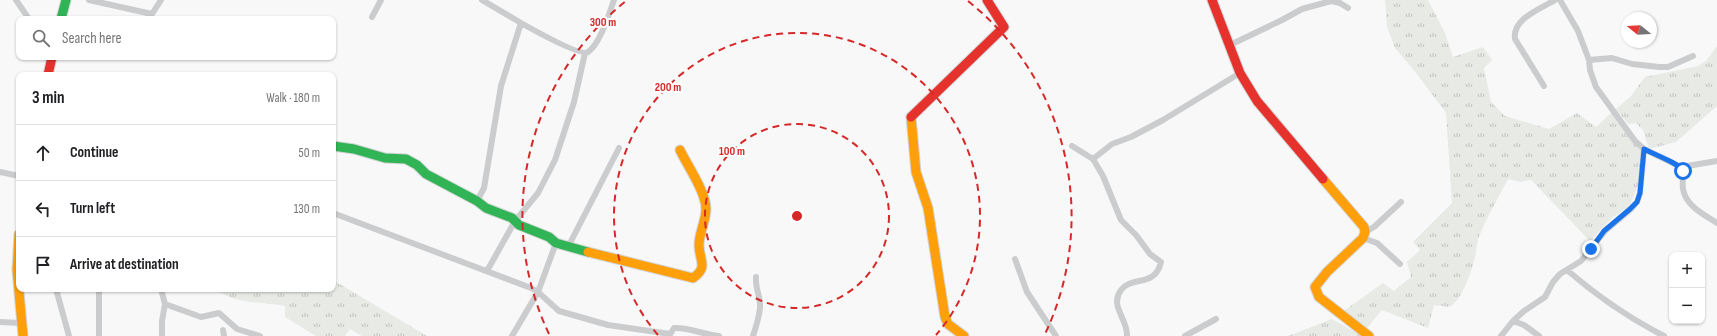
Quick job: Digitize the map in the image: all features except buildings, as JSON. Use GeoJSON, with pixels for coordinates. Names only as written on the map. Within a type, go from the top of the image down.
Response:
{"type":"FeatureCollection","features":[{"type":"Feature","properties":{"kind":"street"},"geometry":{"type":"LineString","coordinates":[[16,0],[27,16]]}},
{"type":"Feature","properties":{"kind":"street"},"geometry":{"type":"LineString","coordinates":[[62,16],[66,0]]}},
{"type":"Feature","properties":{"kind":"street"},"geometry":{"type":"LineString","coordinates":[[89,0],[152,14],[161,0]]}},
{"type":"Feature","properties":{"kind":"street"},"geometry":{"type":"LineString","coordinates":[[372,17],[381,0]]}},
{"type":"Feature","properties":{"kind":"street"},"geometry":{"type":"LineString","coordinates":[[482,0],[521,23],[570,48],[585,53]]}},
{"type":"Feature","properties":{"kind":"street"},"geometry":{"type":"LineString","coordinates":[[487,271],[515,221],[538,193],[555,160],[574,102],[585,53],[588,52],[601,34],[614,0]]}},
{"type":"Feature","properties":{"kind":"street"},"geometry":{"type":"LineString","coordinates":[[964,336],[948,324],[945,317],[928,208],[916,172],[911,116],[1004,27],[987,0]]}},
{"type":"Feature","properties":{"kind":"street"},"geometry":{"type":"LineString","coordinates":[[1212,0],[1240,73],[1257,101],[1364,227],[1364,235]]}},
{"type":"Feature","properties":{"kind":"street"},"geometry":{"type":"LineString","coordinates":[[1230,45],[1282,20],[1302,8],[1330,0],[1340,3],[1348,8]]}},
{"type":"Feature","properties":{"kind":"street"},"geometry":{"type":"LineString","coordinates":[[1544,86],[1515,39],[1514,32],[1518,23],[1555,0]]}},
{"type":"Feature","properties":{"kind":"street"},"geometry":{"type":"LineString","coordinates":[[1560,0],[1578,31],[1589,60],[1590,70],[1596,87],[1635,141],[1644,149],[1681,167],[1717,161]]}},
{"type":"Feature","properties":{"kind":"street"},"geometry":{"type":"LineString","coordinates":[[477,201],[484,188],[501,86],[521,23]]}},
{"type":"Feature","properties":{"kind":"street"},"geometry":{"type":"LineString","coordinates":[[1589,60],[1612,58],[1632,64],[1659,68],[1668,67],[1693,56]]}},
{"type":"Feature","properties":{"kind":"street"},"geometry":{"type":"LineString","coordinates":[[49,72],[51,60]]}},
{"type":"Feature","properties":{"kind":"street"},"geometry":{"type":"LineString","coordinates":[[1093,159],[1112,144],[1131,137],[1162,120],[1240,73]]}},
{"type":"Feature","properties":{"kind":"street"},"geometry":{"type":"LineString","coordinates":[[336,146],[354,149],[384,158],[406,159],[417,165],[426,174],[438,178],[444,185],[477,201],[486,208],[512,218],[519,225],[549,237],[556,244],[693,278],[698,275],[703,263],[699,244],[705,219],[706,205],[680,150]]}},
{"type":"Feature","properties":{"kind":"street"},"geometry":{"type":"LineString","coordinates":[[1072,146],[1093,159],[1103,176],[1121,220],[1136,234],[1150,254],[1161,262],[1159,270],[1154,275],[1146,280],[1125,286],[1118,294],[1116,304],[1127,328],[1127,336]]}},
{"type":"Feature","properties":{"kind":"street"},"geometry":{"type":"LineString","coordinates":[[568,247],[619,148]]}},
{"type":"Feature","properties":{"kind":"street"},"geometry":{"type":"LineString","coordinates":[[1501,336],[1513,320],[1545,297],[1553,282],[1560,274],[1581,261],[1604,231],[1637,202],[1640,193],[1644,149]]}},
{"type":"Feature","properties":{"kind":"street"},"geometry":{"type":"LineString","coordinates":[[1681,167],[1684,194],[1688,201],[1698,211],[1717,223]]}},
{"type":"Feature","properties":{"kind":"street"},"geometry":{"type":"LineString","coordinates":[[0,172],[16,175]]}},
{"type":"Feature","properties":{"kind":"street"},"geometry":{"type":"LineString","coordinates":[[1369,336],[1319,297],[1315,292],[1315,287],[1327,272],[1364,235],[1401,202]]}},
{"type":"Feature","properties":{"kind":"street"},"geometry":{"type":"LineString","coordinates":[[336,214],[487,271],[538,292],[559,311],[608,325],[670,335],[674,328],[681,328],[704,335],[719,336]]}},
{"type":"Feature","properties":{"kind":"street"},"geometry":{"type":"LineString","coordinates":[[1364,235],[1377,243],[1400,264]]}},
{"type":"Feature","properties":{"kind":"street"},"geometry":{"type":"LineString","coordinates":[[512,336],[538,292],[556,244]]}},
{"type":"Feature","properties":{"kind":"street"},"geometry":{"type":"LineString","coordinates":[[1015,259],[1027,292],[1056,336]]}},
{"type":"Feature","properties":{"kind":"street"},"geometry":{"type":"LineString","coordinates":[[1567,270],[1589,290],[1617,309],[1664,336]]}},
{"type":"Feature","properties":{"kind":"street"},"geometry":{"type":"LineString","coordinates":[[753,336],[760,308],[760,298],[755,288],[756,277]]}},
{"type":"Feature","properties":{"kind":"street"},"geometry":{"type":"LineString","coordinates":[[20,292],[23,336]]}},
{"type":"Feature","properties":{"kind":"street"},"geometry":{"type":"LineString","coordinates":[[57,292],[69,336]]}},
{"type":"Feature","properties":{"kind":"street"},"geometry":{"type":"LineString","coordinates":[[99,292],[99,336]]}},
{"type":"Feature","properties":{"kind":"street"},"geometry":{"type":"LineString","coordinates":[[162,292],[165,304],[162,321],[162,336]]}},
{"type":"Feature","properties":{"kind":"street"},"geometry":{"type":"LineString","coordinates":[[165,304],[201,317],[220,313],[237,329],[260,336]]}},
{"type":"Feature","properties":{"kind":"street"},"geometry":{"type":"LineString","coordinates":[[1185,336],[1216,319]]}},
{"type":"Feature","properties":{"kind":"street"},"geometry":{"type":"LineString","coordinates":[[1513,320],[1524,325],[1539,336]]}},
{"type":"Feature","properties":{"kind":"street"},"geometry":{"type":"LineString","coordinates":[[0,322],[21,323]]}},
{"type":"Feature","properties":{"kind":"green space"},"geometry":{"type":"Polygon","coordinates":[[[1385,0],[1428,0],[1445,33],[1453,57],[1483,47],[1492,60],[1484,68],[1491,102],[1505,116],[1549,129],[1577,113],[1596,127],[1612,112],[1644,153],[1638,186],[1629,207],[1613,217],[1590,241],[1531,180],[1520,182],[1508,179],[1480,234],[1475,258],[1468,280],[1462,292],[1450,307],[1434,305],[1428,328],[1382,310],[1365,330],[1341,313],[1383,283],[1394,291],[1411,277],[1407,262],[1420,250],[1413,242],[1452,203],[1446,113],[1417,74],[1395,48],[1387,27],[1385,0]]]}},
{"type":"Feature","properties":{"kind":"green space"},"geometry":{"type":"Polygon","coordinates":[[[1717,46],[1717,106],[1676,142],[1649,149],[1643,130],[1636,123],[1628,124],[1616,109],[1631,96],[1645,77],[1698,66],[1707,60],[1717,46]]]}},
{"type":"Feature","properties":{"kind":"green space"},"geometry":{"type":"Polygon","coordinates":[[[336,282],[427,336],[362,336],[350,329],[345,336],[316,336],[285,317],[285,306],[249,302],[232,298],[220,292],[336,292],[336,282]]]}},
{"type":"Feature","properties":{"kind":"green space"},"geometry":{"type":"Polygon","coordinates":[[[1332,319],[1362,336],[1288,336],[1332,319]]]}},
{"type":"Feature","properties":{"kind":"traffic: fast"},"geometry":{"type":"LineString","coordinates":[[62,16],[66,0]]}},
{"type":"Feature","properties":{"kind":"traffic: fast"},"geometry":{"type":"LineString","coordinates":[[336,146],[354,149],[385,158],[406,159],[417,165],[426,174],[477,201],[486,208],[512,218],[519,225],[549,237],[556,243],[588,252]]}},
{"type":"Feature","properties":{"kind":"traffic: slow"},"geometry":{"type":"LineString","coordinates":[[911,117],[916,172],[928,208],[945,317],[948,324],[964,336]]}},
{"type":"Feature","properties":{"kind":"traffic: slow"},"geometry":{"type":"LineString","coordinates":[[588,252],[693,278],[698,274],[702,267],[699,245],[706,214],[705,202],[700,187],[680,150]]}},
{"type":"Feature","properties":{"kind":"traffic: slow"},"geometry":{"type":"LineString","coordinates":[[1323,179],[1364,227],[1365,232],[1363,238],[1327,272],[1315,287],[1319,297],[1369,336]]}},
{"type":"Feature","properties":{"kind":"traffic: slow"},"geometry":{"type":"LineString","coordinates":[[19,292],[23,336]]}},
{"type":"Feature","properties":{"kind":"traffic: jam"},"geometry":{"type":"LineString","coordinates":[[911,117],[1004,27],[987,0]]}},
{"type":"Feature","properties":{"kind":"traffic: jam"},"geometry":{"type":"LineString","coordinates":[[1212,0],[1240,73],[1257,101],[1323,179]]}},
{"type":"Feature","properties":{"kind":"traffic: jam"},"geometry":{"type":"LineString","coordinates":[[49,72],[51,60]]}},
{"type":"Feature","properties":{"kind":"route"},"geometry":{"type":"LineString","coordinates":[[1591,249],[1604,231],[1637,202],[1640,193],[1644,149],[1662,159],[1673,162],[1681,167],[1683,171]]}}]}
